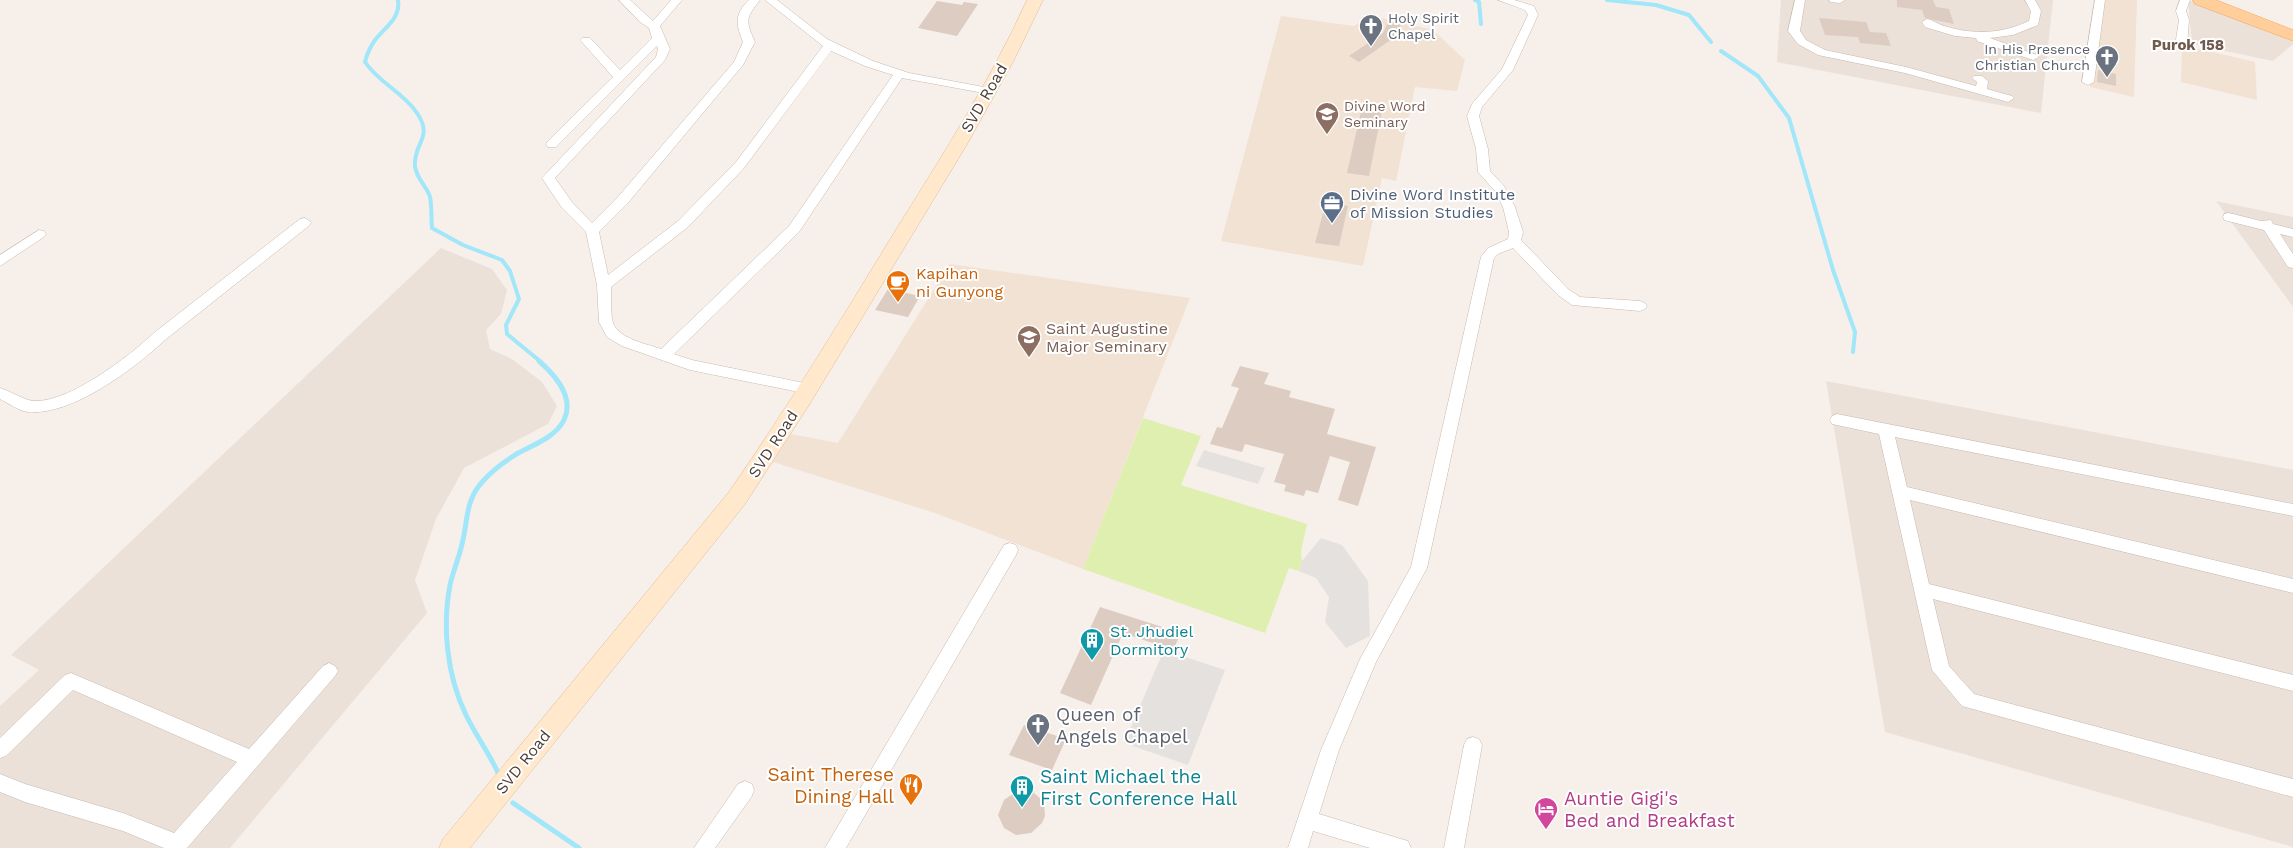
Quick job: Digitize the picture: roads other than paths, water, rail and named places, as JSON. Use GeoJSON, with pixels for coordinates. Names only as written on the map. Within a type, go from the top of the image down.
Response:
{"type":"FeatureCollection","features":[{"type":"Feature","properties":{"kind":"main road","name":"SVD Road"},"geometry":{"type":"LineString","coordinates":[[453,848],[737,498],[809,389],[989,91],[1021,34],[1036,0]]}},
{"type":"Feature","properties":{"kind":"main road"},"geometry":{"type":"LineString","coordinates":[[2202,0],[2293,36]]}},
{"type":"Feature","properties":{"kind":"street"},"geometry":{"type":"LineString","coordinates":[[624,0],[644,20],[654,26],[658,39],[664,49],[656,64],[548,178],[567,205],[592,231],[604,285],[606,322],[612,333],[627,342],[690,365],[809,389]]}},
{"type":"Feature","properties":{"kind":"street"},"geometry":{"type":"LineString","coordinates":[[654,26],[677,0]]}},
{"type":"Feature","properties":{"kind":"street"},"geometry":{"type":"LineString","coordinates":[[592,231],[622,201],[739,63],[750,42],[742,26],[742,16],[746,8],[755,0]]}},
{"type":"Feature","properties":{"kind":"street"},"geometry":{"type":"LineString","coordinates":[[770,0],[830,45],[863,63],[899,74],[989,91]]}},
{"type":"Feature","properties":{"kind":"street"},"geometry":{"type":"LineString","coordinates":[[1298,848],[1330,750],[1369,659],[1419,568],[1488,256],[1493,251],[1508,246],[1514,241],[1516,232],[1509,206],[1500,189],[1484,172],[1482,149],[1473,116],[1476,106],[1507,70],[1533,15],[1530,8],[1503,0]]}},
{"type":"Feature","properties":{"kind":"street"},"geometry":{"type":"LineString","coordinates":[[1800,0],[1794,31],[1807,50],[1977,84],[2008,98]]}},
{"type":"Feature","properties":{"kind":"street"},"geometry":{"type":"LineString","coordinates":[[1834,0],[1840,0]]}},
{"type":"Feature","properties":{"kind":"street"},"geometry":{"type":"LineString","coordinates":[[1927,22],[1929,25],[1945,30],[1999,35],[2021,30],[2034,23],[2036,11],[2030,0]]}},
{"type":"Feature","properties":{"kind":"street"},"geometry":{"type":"LineString","coordinates":[[2088,82],[2100,0]]}},
{"type":"Feature","properties":{"kind":"street"},"geometry":{"type":"LineString","coordinates":[[2181,46],[2184,20],[2181,11],[2185,0]]}},
{"type":"Feature","properties":{"kind":"street"},"geometry":{"type":"LineString","coordinates":[[1960,32],[2033,57]]}},
{"type":"Feature","properties":{"kind":"street"},"geometry":{"type":"LineString","coordinates":[[552,144],[658,39]]}},
{"type":"Feature","properties":{"kind":"street"},"geometry":{"type":"LineString","coordinates":[[586,40],[620,77]]}},
{"type":"Feature","properties":{"kind":"street"},"geometry":{"type":"LineString","coordinates":[[604,285],[683,224],[740,165],[830,45]]}},
{"type":"Feature","properties":{"kind":"street"},"geometry":{"type":"LineString","coordinates":[[664,355],[794,229],[899,74]]}},
{"type":"Feature","properties":{"kind":"street"},"geometry":{"type":"LineString","coordinates":[[2229,218],[2265,223],[2293,233]]}},
{"type":"Feature","properties":{"kind":"street"},"geometry":{"type":"LineString","coordinates":[[0,393],[28,406],[53,404],[106,380],[139,356],[160,336],[305,222]]}},
{"type":"Feature","properties":{"kind":"street"},"geometry":{"type":"LineString","coordinates":[[2265,223],[2293,264]]}},
{"type":"Feature","properties":{"kind":"street"},"geometry":{"type":"LineString","coordinates":[[0,262],[39,234]]}},
{"type":"Feature","properties":{"kind":"street"},"geometry":{"type":"LineString","coordinates":[[1514,241],[1563,292],[1577,302],[1640,306]]}},
{"type":"Feature","properties":{"kind":"street"},"geometry":{"type":"LineString","coordinates":[[1836,420],[2293,510]]}},
{"type":"Feature","properties":{"kind":"street"},"geometry":{"type":"LineString","coordinates":[[1886,431],[1941,670],[1968,700],[2293,788]]}},
{"type":"Feature","properties":{"kind":"street"},"geometry":{"type":"LineString","coordinates":[[1901,492],[2293,586]]}},
{"type":"Feature","properties":{"kind":"street"},"geometry":{"type":"LineString","coordinates":[[835,848],[1010,550]]}},
{"type":"Feature","properties":{"kind":"street"},"geometry":{"type":"LineString","coordinates":[[1922,589],[2293,683]]}},
{"type":"Feature","properties":{"kind":"street"},"geometry":{"type":"LineString","coordinates":[[0,783],[25,794],[123,822],[176,846],[329,671]]}},
{"type":"Feature","properties":{"kind":"street"},"geometry":{"type":"LineString","coordinates":[[0,750],[71,681],[253,760]]}},
{"type":"Feature","properties":{"kind":"street"},"geometry":{"type":"LineString","coordinates":[[1454,848],[1473,745]]}},
{"type":"Feature","properties":{"kind":"street"},"geometry":{"type":"LineString","coordinates":[[704,848],[745,790]]}},
{"type":"Feature","properties":{"kind":"street"},"geometry":{"type":"LineString","coordinates":[[1308,820],[1401,848]]}},
{"type":"Feature","properties":{"kind":"waterway"},"geometry":{"type":"LineString","coordinates":[[398,0],[395,17],[373,43],[365,62],[377,76],[411,106],[422,122],[424,129],[415,158],[415,166],[417,175],[430,197],[432,228],[463,245],[502,260],[510,271],[519,299],[506,325],[507,334],[541,362]]}},
{"type":"Feature","properties":{"kind":"waterway"},"geometry":{"type":"LineString","coordinates":[[1475,0],[1479,2],[1481,24]]}},
{"type":"Feature","properties":{"kind":"waterway"},"geometry":{"type":"LineString","coordinates":[[1607,0],[1656,5],[1689,15],[1711,42]]}},
{"type":"Feature","properties":{"kind":"waterway"},"geometry":{"type":"LineString","coordinates":[[1721,51],[1758,76],[1789,118],[1833,270],[1855,332],[1853,352]]}},
{"type":"Feature","properties":{"kind":"waterway"},"geometry":{"type":"LineString","coordinates":[[499,775],[466,715],[454,684],[450,668],[446,618],[451,580],[462,544],[470,503],[477,488],[498,467],[555,432],[564,420],[567,403],[562,387],[539,361]]}},
{"type":"Feature","properties":{"kind":"waterway"},"geometry":{"type":"LineString","coordinates":[[513,803],[579,848]]}},
{"type":"Feature","properties":{"kind":"place","name":"Holy Spirit Chapel"},"geometry":{"type":"Point","coordinates":[1371,47]}},
{"type":"Feature","properties":{"kind":"place","name":"In His Presence Christian Church"},"geometry":{"type":"Point","coordinates":[2107,78]}},
{"type":"Feature","properties":{"kind":"place","name":"Divine Word Seminary"},"geometry":{"type":"Point","coordinates":[1327,135]}},
{"type":"Feature","properties":{"kind":"place","name":"Divine Word Institute of Mission Studies"},"geometry":{"type":"Point","coordinates":[1332,224]}},
{"type":"Feature","properties":{"kind":"place","name":"Kapihan ni Gunyong"},"geometry":{"type":"Point","coordinates":[898,303]}},
{"type":"Feature","properties":{"kind":"place","name":"Saint Augustine Major Seminary"},"geometry":{"type":"Point","coordinates":[1029,358]}},
{"type":"Feature","properties":{"kind":"place","name":"St. Jhudiel Dormitory"},"geometry":{"type":"Point","coordinates":[1092,661]}},
{"type":"Feature","properties":{"kind":"place","name":"Queen of Angels Chapel"},"geometry":{"type":"Point","coordinates":[1038,746]}},
{"type":"Feature","properties":{"kind":"place","name":"Saint Therese Dining Hall"},"geometry":{"type":"Point","coordinates":[911,806]}},
{"type":"Feature","properties":{"kind":"place","name":"Saint Michael the First Conference Hall"},"geometry":{"type":"Point","coordinates":[1022,808]}},
{"type":"Feature","properties":{"kind":"place","name":"Auntie Gigi's Bed and Breakfast"},"geometry":{"type":"Point","coordinates":[1546,830]}},
{"type":"Feature","properties":{"kind":"district","name":"Purok 158"},"geometry":{"type":"Point","coordinates":[2188,45]}}]}
